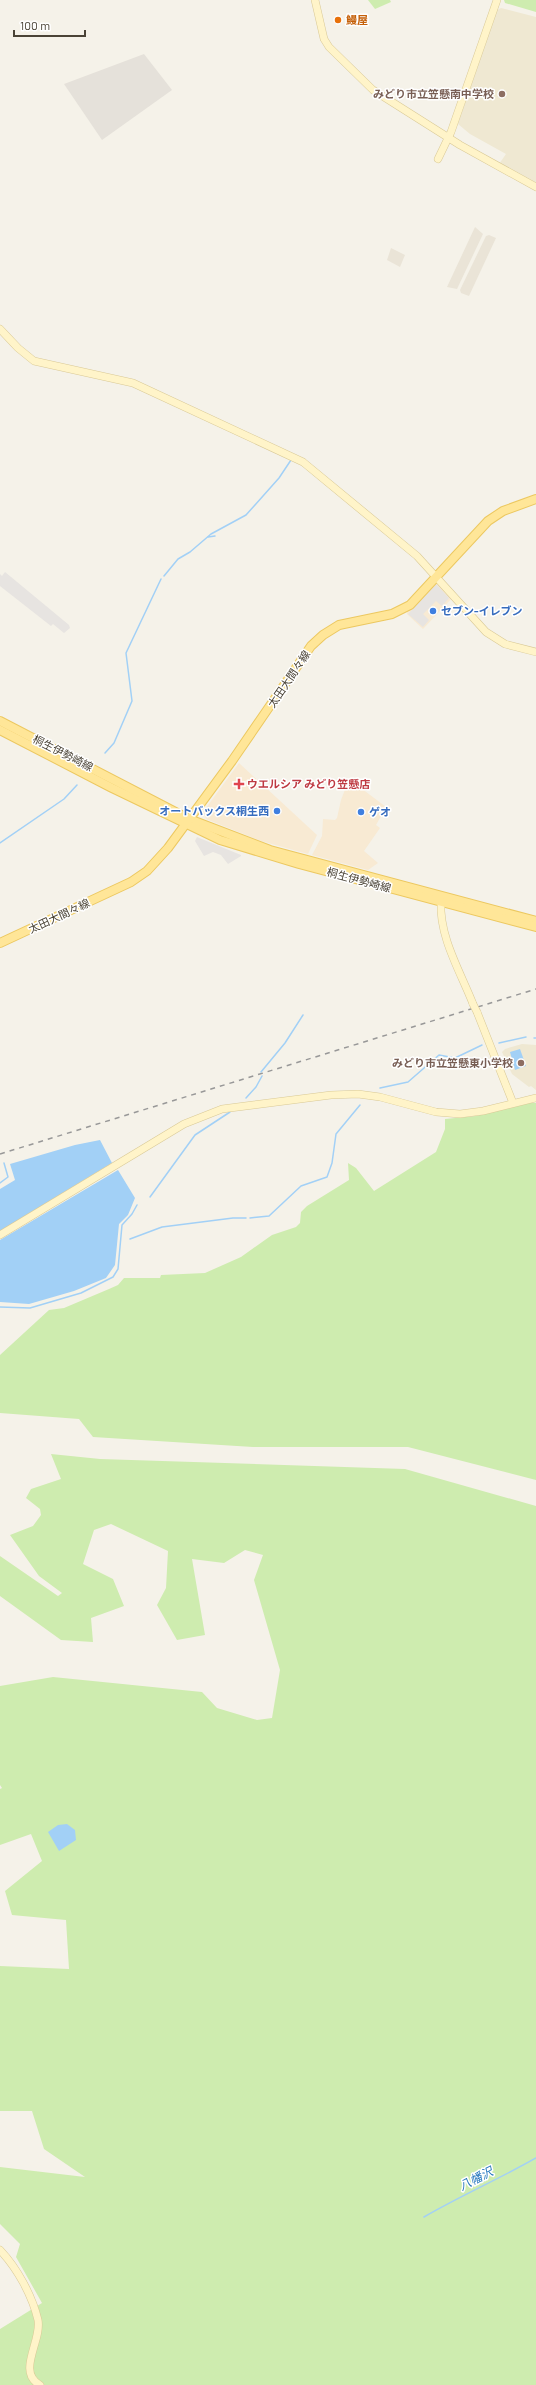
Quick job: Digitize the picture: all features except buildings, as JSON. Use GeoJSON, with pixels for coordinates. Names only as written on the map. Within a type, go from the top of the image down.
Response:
{"type":"FeatureCollection","features":[{"type":"Feature","properties":{"kind":"main road","name":"太田大間々線"},"geometry":{"type":"LineString","coordinates":[[0,943],[139,877],[160,858],[246,741],[311,646],[322,635],[339,625],[402,610],[410,605],[493,517],[536,499]]}},
{"type":"Feature","properties":{"kind":"main road","name":"桐生伊勢崎線"},"geometry":{"type":"LineString","coordinates":[[0,721],[220,840],[246,849],[536,927]]}},
{"type":"Feature","properties":{"kind":"main road","name":"桐生伊勢崎線"},"geometry":{"type":"LineString","coordinates":[[0,730],[112,788],[187,821],[270,850],[536,921]]}},
{"type":"Feature","properties":{"kind":"street"},"geometry":{"type":"LineString","coordinates":[[315,0],[324,39],[349,68],[373,90],[449,138],[536,187]]}},
{"type":"Feature","properties":{"kind":"street"},"geometry":{"type":"LineString","coordinates":[[438,159],[449,138],[497,0]]}},
{"type":"Feature","properties":{"kind":"street"},"geometry":{"type":"LineString","coordinates":[[0,329],[18,348],[34,361],[133,383],[303,462],[395,537],[437,576],[477,622],[495,638],[517,648],[536,652]]}},
{"type":"Feature","properties":{"kind":"street"},"geometry":{"type":"LineString","coordinates":[[441,902],[441,913],[447,940],[513,1103]]}},
{"type":"Feature","properties":{"kind":"street"},"geometry":{"type":"LineString","coordinates":[[0,1235],[184,1124],[222,1109],[351,1094],[380,1097],[423,1110],[451,1114],[483,1111],[536,1098]]}},
{"type":"Feature","properties":{"kind":"street"},"geometry":{"type":"LineString","coordinates":[[0,2250],[13,2263],[38,2320],[37,2342],[29,2359],[30,2373],[40,2385]]}},
{"type":"Feature","properties":{"kind":"shaded area","name":"みどり市立笠懸南中学校"},"geometry":{"type":"Polygon","coordinates":[[[501,8],[536,17],[536,184],[499,164],[506,154],[470,134],[458,124],[497,10],[501,8]]]}},
{"type":"Feature","properties":{"kind":"shaded area"},"geometry":{"type":"Polygon","coordinates":[[[144,54],[172,90],[102,140],[64,84],[144,54]]]}},
{"type":"Feature","properties":{"kind":"shaded area"},"geometry":{"type":"Polygon","coordinates":[[[475,227],[483,234],[457,289],[447,287],[475,227]]]}},
{"type":"Feature","properties":{"kind":"shaded area"},"geometry":{"type":"Polygon","coordinates":[[[489,235],[496,238],[469,296],[461,293],[460,290],[486,236],[489,235]]]}},
{"type":"Feature","properties":{"kind":"shaded area"},"geometry":{"type":"Polygon","coordinates":[[[391,248],[405,255],[400,267],[387,260],[391,248]]]}},
{"type":"Feature","properties":{"kind":"shaded area"},"geometry":{"type":"Polygon","coordinates":[[[5,572],[69,625],[70,628],[64,633],[53,624],[51,626],[0,586],[0,574],[2,576],[5,572]]]}},
{"type":"Feature","properties":{"kind":"shaded area"},"geometry":{"type":"Polygon","coordinates":[[[435,583],[437,583],[452,598],[423,629],[407,614],[407,611],[435,583]]]}},
{"type":"Feature","properties":{"kind":"shaded area"},"geometry":{"type":"Polygon","coordinates":[[[436,584],[449,598],[442,606],[436,601],[423,614],[429,620],[423,627],[408,614],[436,584]]]}},
{"type":"Feature","properties":{"kind":"shaded area"},"geometry":{"type":"Polygon","coordinates":[[[239,763],[317,835],[308,854],[261,841],[206,819],[203,812],[239,763]]]}},
{"type":"Feature","properties":{"kind":"shaded area"},"geometry":{"type":"Polygon","coordinates":[[[349,779],[386,807],[376,825],[380,828],[364,851],[378,863],[368,870],[312,855],[322,836],[323,819],[335,820],[337,818],[341,800],[349,779]]]}},
{"type":"Feature","properties":{"kind":"shaded area"},"geometry":{"type":"Polygon","coordinates":[[[197,837],[241,856],[228,864],[221,855],[213,852],[204,856],[195,841],[197,837]]]}},
{"type":"Feature","properties":{"kind":"shaded area","name":"みどり市立笠懸東小学校"},"geometry":{"type":"Polygon","coordinates":[[[522,1044],[536,1045],[536,1090],[531,1086],[529,1087],[512,1074],[502,1052],[505,1049],[522,1044]]]}},
{"type":"Feature","properties":{"kind":"green space"},"geometry":{"type":"Polygon","coordinates":[[[368,0],[390,0],[391,2],[375,9],[368,0]]]}},
{"type":"Feature","properties":{"kind":"green space"},"geometry":{"type":"Polygon","coordinates":[[[504,0],[536,0],[536,12],[505,3],[504,0]]]}},
{"type":"Feature","properties":{"kind":"green space"},"geometry":{"type":"Polygon","coordinates":[[[527,1103],[536,1103],[536,1480],[408,1447],[253,1447],[93,1437],[79,1419],[0,1413],[0,1355],[49,1310],[64,1308],[109,1289],[118,1285],[124,1278],[160,1278],[161,1275],[205,1273],[241,1257],[272,1235],[296,1227],[300,1223],[301,1212],[307,1206],[349,1180],[348,1163],[356,1168],[374,1191],[436,1152],[445,1129],[445,1119],[476,1116],[527,1103]]]}},
{"type":"Feature","properties":{"kind":"green space"},"geometry":{"type":"Polygon","coordinates":[[[51,1454],[100,1459],[405,1469],[536,1506],[536,2385],[0,2385],[0,2329],[42,2303],[16,2257],[20,2244],[0,2224],[0,2167],[85,2177],[44,2149],[32,2111],[0,2111],[0,1966],[69,1969],[66,1920],[12,1915],[5,1891],[42,1861],[31,1834],[0,1845],[0,1789],[2,1788],[0,1785],[0,1686],[53,1677],[202,1692],[217,1708],[257,1720],[272,1718],[280,1670],[254,1580],[263,1555],[245,1550],[224,1563],[192,1559],[205,1635],[177,1640],[157,1605],[166,1588],[168,1551],[111,1524],[94,1530],[83,1564],[113,1579],[124,1606],[91,1618],[93,1642],[61,1640],[0,1596],[0,1556],[58,1596],[62,1593],[39,1576],[10,1535],[33,1526],[41,1515],[40,1509],[26,1498],[31,1489],[61,1479],[51,1454]]]}},
{"type":"Feature","properties":{"kind":"water"},"geometry":{"type":"Polygon","coordinates":[[[520,1049],[526,1066],[515,1070],[510,1052],[520,1049]]]}},
{"type":"Feature","properties":{"kind":"water"},"geometry":{"type":"Polygon","coordinates":[[[100,1140],[112,1163],[0,1231],[0,1189],[15,1180],[10,1164],[75,1145],[100,1140]]]}},
{"type":"Feature","properties":{"kind":"water"},"geometry":{"type":"Polygon","coordinates":[[[118,1170],[135,1198],[128,1215],[119,1224],[115,1265],[106,1278],[74,1291],[29,1304],[0,1302],[0,1240],[118,1170]]]}},
{"type":"Feature","properties":{"kind":"water"},"geometry":{"type":"Polygon","coordinates":[[[67,1824],[75,1830],[76,1840],[59,1851],[48,1832],[58,1825],[67,1824]]]}},
{"type":"Feature","properties":{"kind":"waterway"},"geometry":{"type":"LineString","coordinates":[[164,576],[178,559],[190,552],[211,534],[246,515],[279,478],[291,460]]}},
{"type":"Feature","properties":{"kind":"waterway"},"geometry":{"type":"LineString","coordinates":[[208,537],[215,536]]}},
{"type":"Feature","properties":{"kind":"waterway"},"geometry":{"type":"LineString","coordinates":[[105,753],[114,743],[132,701],[126,653],[161,579]]}},
{"type":"Feature","properties":{"kind":"waterway"},"geometry":{"type":"LineString","coordinates":[[0,843],[64,799],[77,785]]}},
{"type":"Feature","properties":{"kind":"waterway"},"geometry":{"type":"LineString","coordinates":[[261,1072],[285,1043],[303,1015]]}},
{"type":"Feature","properties":{"kind":"waterway"},"geometry":{"type":"LineString","coordinates":[[499,1043],[526,1037]]}},
{"type":"Feature","properties":{"kind":"waterway"},"geometry":{"type":"LineString","coordinates":[[380,1088],[408,1082],[439,1055],[455,1058],[482,1045]]}},
{"type":"Feature","properties":{"kind":"waterway"},"geometry":{"type":"LineString","coordinates":[[246,1098],[256,1087],[262,1076]]}},
{"type":"Feature","properties":{"kind":"waterway"},"geometry":{"type":"LineString","coordinates":[[250,1218],[269,1216],[301,1186],[327,1177],[332,1163],[336,1134],[360,1105]]}},
{"type":"Feature","properties":{"kind":"waterway"},"geometry":{"type":"LineString","coordinates":[[150,1197],[195,1135],[230,1112]]}},
{"type":"Feature","properties":{"kind":"waterway"},"geometry":{"type":"LineString","coordinates":[[0,1183],[8,1177],[4,1163]]}},
{"type":"Feature","properties":{"kind":"waterway"},"geometry":{"type":"LineString","coordinates":[[0,1307],[30,1308],[81,1293],[113,1277],[118,1269],[122,1225],[132,1214],[137,1205]]}},
{"type":"Feature","properties":{"kind":"waterway"},"geometry":{"type":"LineString","coordinates":[[130,1239],[162,1227],[233,1218],[246,1218]]}},
{"type":"Feature","properties":{"kind":"waterway","name":"八幡沢"},"geometry":{"type":"LineString","coordinates":[[424,2217],[536,2158]]}},
{"type":"Feature","properties":{"kind":"railway"},"geometry":{"type":"LineString","coordinates":[[0,1154],[536,989]]}},
{"type":"Feature","properties":{"kind":"place","name":"鰻屋"},"geometry":{"type":"Point","coordinates":[338,20]}},
{"type":"Feature","properties":{"kind":"place","name":"みどり市立笠懸南中学校"},"geometry":{"type":"Point","coordinates":[502,94]}},
{"type":"Feature","properties":{"kind":"place","name":"セブン-イレブン"},"geometry":{"type":"Point","coordinates":[433,611]}},
{"type":"Feature","properties":{"kind":"place","name":"ウエルシア みどり笠懸店"},"geometry":{"type":"Point","coordinates":[239,784]}},
{"type":"Feature","properties":{"kind":"place","name":"オートバックス桐生西"},"geometry":{"type":"Point","coordinates":[277,811]}},
{"type":"Feature","properties":{"kind":"place","name":"ゲオ"},"geometry":{"type":"Point","coordinates":[361,812]}},
{"type":"Feature","properties":{"kind":"place","name":"みどり市立笠懸東小学校"},"geometry":{"type":"Point","coordinates":[521,1063]}}]}
